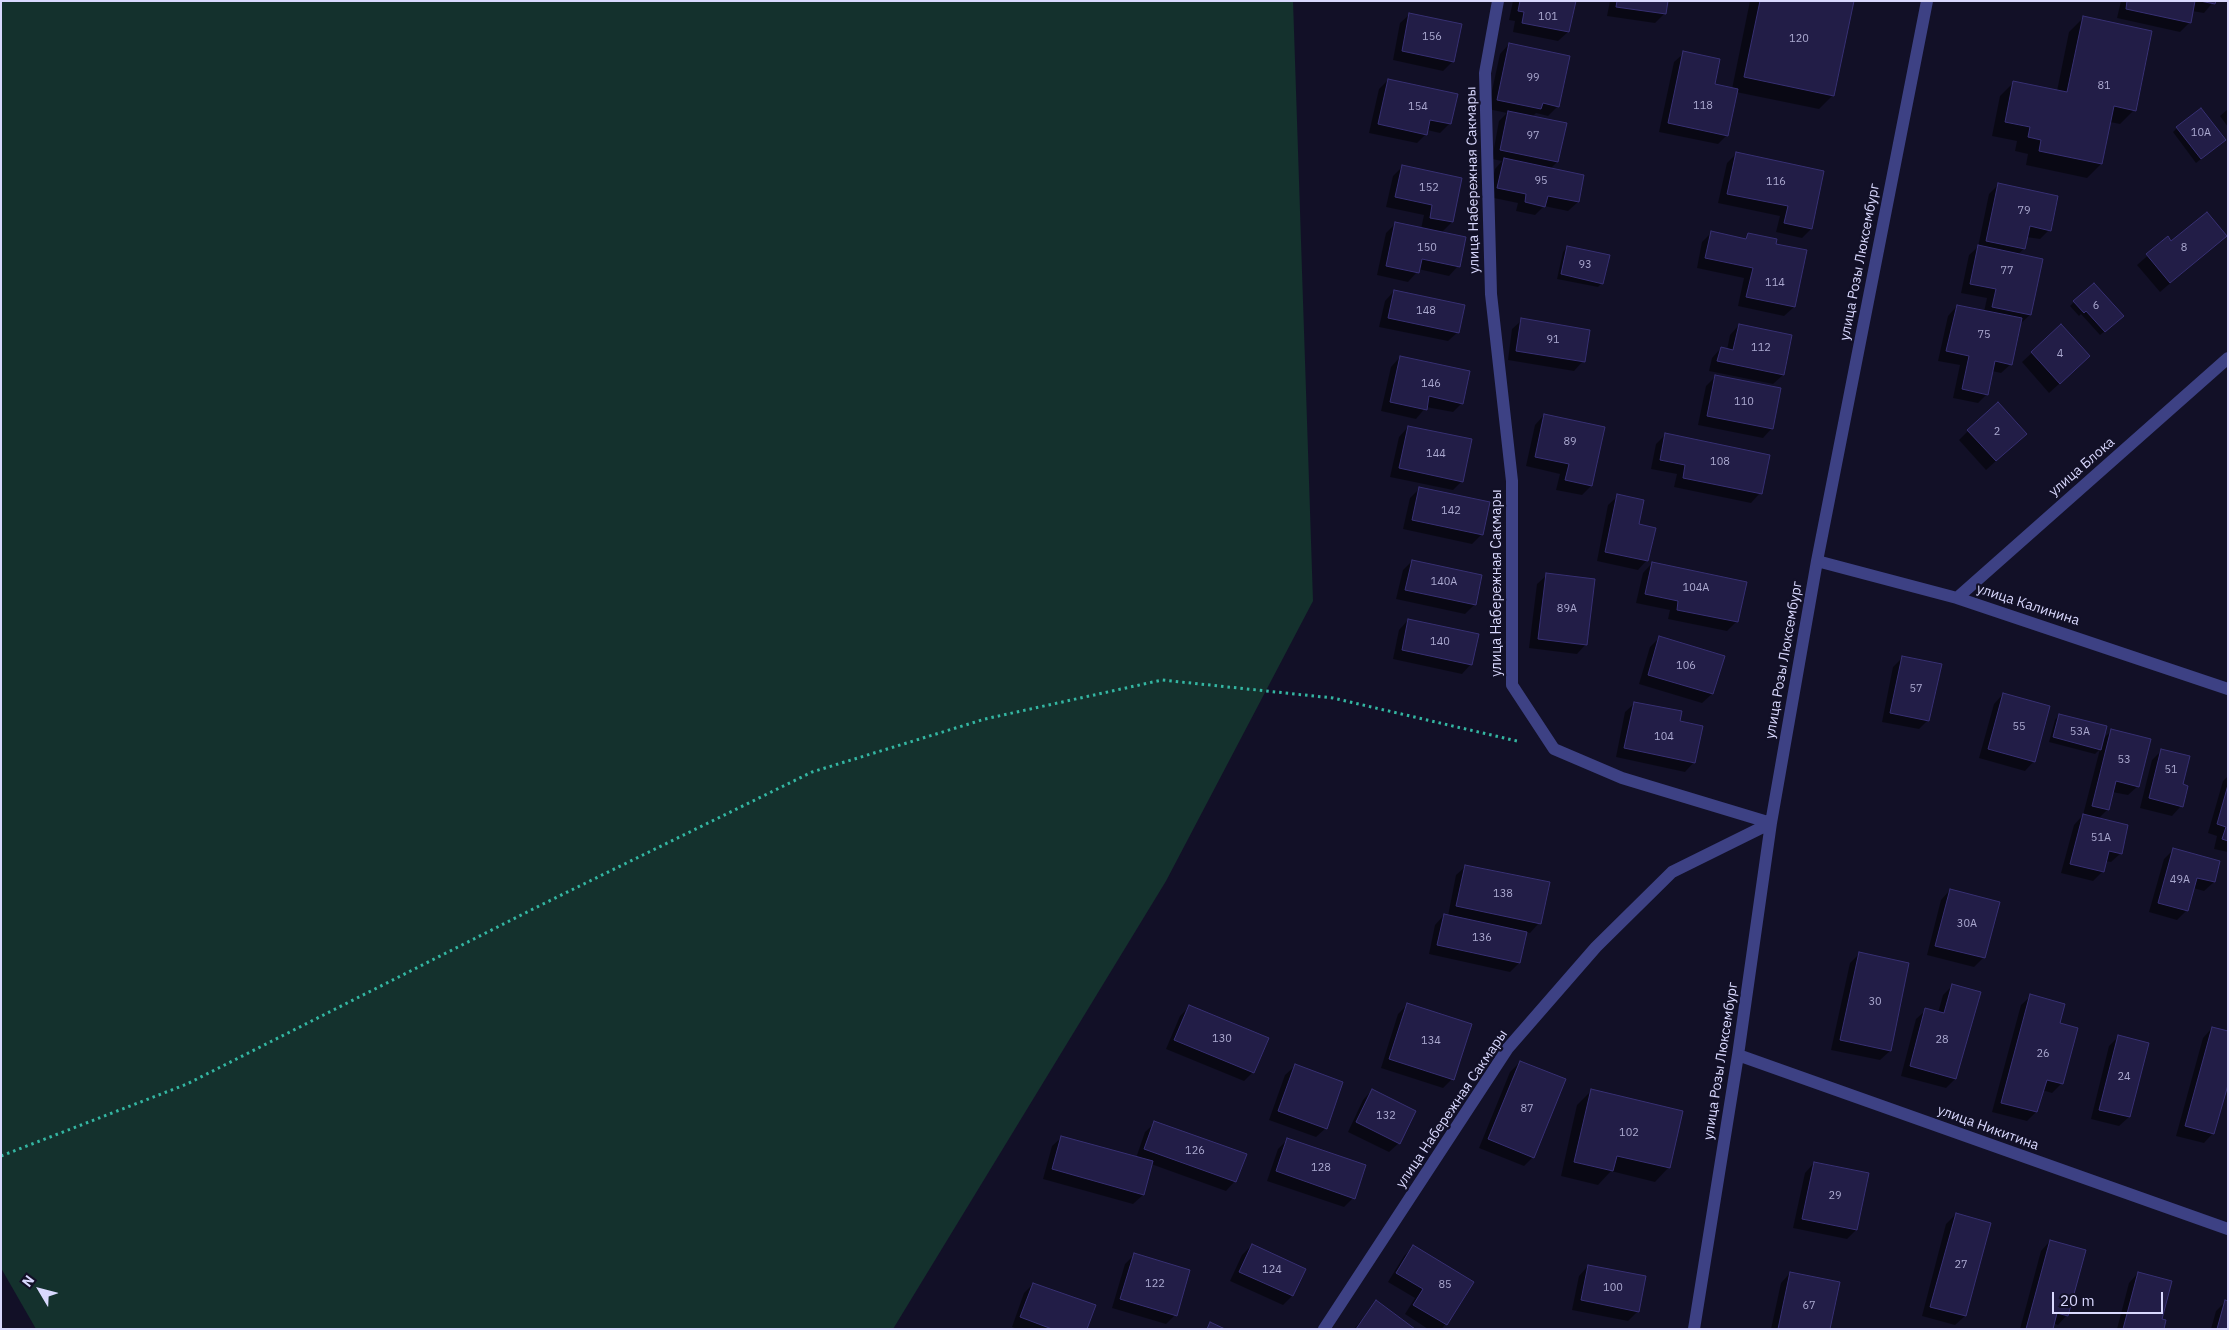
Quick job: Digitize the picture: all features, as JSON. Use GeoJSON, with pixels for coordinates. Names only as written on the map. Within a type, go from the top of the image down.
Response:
{"type":"FeatureCollection","features":[{"type":"Feature","properties":{"kind":"street","name":"улица Набережная Сакмары"},"geometry":{"type":"LineString","coordinates":[[1498,1],[1486,83],[1490,294],[1512,482],[1512,685],[1554,749]]}},
{"type":"Feature","properties":{"kind":"street","name":"улица Розы Люксембург"},"geometry":{"type":"LineString","coordinates":[[1694,1329],[1738,1056],[1771,823],[1817,560],[1927,1]]}},
{"type":"Feature","properties":{"kind":"street","name":"улица Блока"},"geometry":{"type":"LineString","coordinates":[[1957,598],[2228,358]]}},
{"type":"Feature","properties":{"kind":"street","name":"улица Калинина"},"geometry":{"type":"LineString","coordinates":[[1817,560],[1957,598],[2228,688]]}},
{"type":"Feature","properties":{"kind":"street"},"geometry":{"type":"LineString","coordinates":[[1554,749],[1622,778],[1771,823]]}},
{"type":"Feature","properties":{"kind":"street","name":"улица Набережная Сакмары"},"geometry":{"type":"LineString","coordinates":[[1324,1329],[1508,1048],[1596,947],[1672,872],[1771,823]]}},
{"type":"Feature","properties":{"kind":"street","name":"улица Никитина"},"geometry":{"type":"LineString","coordinates":[[1738,1056],[2228,1229]]}},
{"type":"Feature","properties":{"kind":"path"},"geometry":{"type":"LineString","coordinates":[[1,1156],[187,1084],[552,900],[812,772],[986,719],[1162,680],[1333,698],[1554,749]]}},
{"type":"Feature","properties":{"kind":"green space"},"geometry":{"type":"Polygon","coordinates":[[[1,1],[1293,1],[1313,601],[1166,881],[893,1329],[36,1329],[1,1268],[1,1]]]}},
{"type":"Feature","properties":{"kind":"building"},"geometry":{"type":"Polygon","coordinates":[[[1520,1],[1576,1],[1569,32],[1522,23],[1524,12],[1518,11],[1520,1]]]}},
{"type":"Feature","properties":{"kind":"building"},"geometry":{"type":"Polygon","coordinates":[[[1617,1],[1668,1],[1666,14],[1616,7],[1617,1]]]}},
{"type":"Feature","properties":{"kind":"building"},"geometry":{"type":"Polygon","coordinates":[[[1760,1],[1854,1],[1834,96],[1744,77],[1760,1]]]}},
{"type":"Feature","properties":{"kind":"building"},"geometry":{"type":"Polygon","coordinates":[[[2127,1],[2195,1],[2191,23],[2126,9],[2127,1]]]}},
{"type":"Feature","properties":{"kind":"building"},"geometry":{"type":"Polygon","coordinates":[[[2200,1],[2216,1],[2215,4],[2200,1]]]}},
{"type":"Feature","properties":{"kind":"building"},"geometry":{"type":"Polygon","coordinates":[[[1409,13],[1462,24],[1454,62],[1402,51],[1409,13]]]}},
{"type":"Feature","properties":{"kind":"building"},"geometry":{"type":"Polygon","coordinates":[[[2083,16],[2152,31],[2136,111],[2114,106],[2102,164],[2039,151],[2041,140],[2028,137],[2030,127],[2005,122],[2013,81],[2067,92],[2083,16]]]}},
{"type":"Feature","properties":{"kind":"building"},"geometry":{"type":"Polygon","coordinates":[[[1509,43],[1570,56],[1559,107],[1543,103],[1541,109],[1497,100],[1509,43]]]}},
{"type":"Feature","properties":{"kind":"building"},"geometry":{"type":"Polygon","coordinates":[[[1683,51],[1720,59],[1715,84],[1738,89],[1728,136],[1668,123],[1683,51]]]}},
{"type":"Feature","properties":{"kind":"building"},"geometry":{"type":"Polygon","coordinates":[[[1388,79],[1458,94],[1451,124],[1430,120],[1427,135],[1378,124],[1388,79]]]}},
{"type":"Feature","properties":{"kind":"building"},"geometry":{"type":"Polygon","coordinates":[[[2201,108],[2226,140],[2201,159],[2176,127],[2201,108]]]}},
{"type":"Feature","properties":{"kind":"building"},"geometry":{"type":"Polygon","coordinates":[[[1508,111],[1567,123],[1558,162],[1500,150],[1508,111]]]}},
{"type":"Feature","properties":{"kind":"building"},"geometry":{"type":"Polygon","coordinates":[[[1736,152],[1824,171],[1812,229],[1784,223],[1788,206],[1727,194],[1736,152]]]}},
{"type":"Feature","properties":{"kind":"building"},"geometry":{"type":"Polygon","coordinates":[[[1504,158],[1584,175],[1579,202],[1548,196],[1545,207],[1525,202],[1526,194],[1497,188],[1504,158]]]}},
{"type":"Feature","properties":{"kind":"building"},"geometry":{"type":"Polygon","coordinates":[[[1402,165],[1462,178],[1453,222],[1430,218],[1432,205],[1395,197],[1402,165]]]}},
{"type":"Feature","properties":{"kind":"building"},"geometry":{"type":"Polygon","coordinates":[[[1998,183],[2058,196],[2051,231],[2030,226],[2025,249],[1986,241],[1998,183]]]}},
{"type":"Feature","properties":{"kind":"building"},"geometry":{"type":"Polygon","coordinates":[[[2207,212],[2227,236],[2170,283],[2146,254],[2168,236],[2171,241],[2207,212]]]}},
{"type":"Feature","properties":{"kind":"building"},"geometry":{"type":"Polygon","coordinates":[[[1395,222],[1466,237],[1460,267],[1422,259],[1419,273],[1386,266],[1395,222]]]}},
{"type":"Feature","properties":{"kind":"building"},"geometry":{"type":"Polygon","coordinates":[[[1711,231],[1746,239],[1748,233],[1777,239],[1776,244],[1807,250],[1795,307],[1746,297],[1753,268],[1705,258],[1711,231]]]}},
{"type":"Feature","properties":{"kind":"building"},"geometry":{"type":"Polygon","coordinates":[[[1978,245],[2043,259],[2031,315],[1992,307],[1996,289],[1970,284],[1978,245]]]}},
{"type":"Feature","properties":{"kind":"building"},"geometry":{"type":"Polygon","coordinates":[[[1567,246],[1610,255],[1603,284],[1561,274],[1567,246]]]}},
{"type":"Feature","properties":{"kind":"building"},"geometry":{"type":"Polygon","coordinates":[[[2094,283],[2124,316],[2105,332],[2086,311],[2084,313],[2073,301],[2094,283]]]}},
{"type":"Feature","properties":{"kind":"building"},"geometry":{"type":"Polygon","coordinates":[[[1394,290],[1465,305],[1459,333],[1388,318],[1394,290]]]}},
{"type":"Feature","properties":{"kind":"building"},"geometry":{"type":"Polygon","coordinates":[[[1957,305],[2022,318],[2012,365],[1995,361],[1988,395],[1962,389],[1969,356],[1946,351],[1957,305]]]}},
{"type":"Feature","properties":{"kind":"building"},"geometry":{"type":"Polygon","coordinates":[[[1521,318],[1590,330],[1585,362],[1516,351],[1521,318]]]}},
{"type":"Feature","properties":{"kind":"building"},"geometry":{"type":"Polygon","coordinates":[[[1739,324],[1792,335],[1784,375],[1717,361],[1721,347],[1733,350],[1739,324]]]}},
{"type":"Feature","properties":{"kind":"building"},"geometry":{"type":"Polygon","coordinates":[[[2061,324],[2090,356],[2060,384],[2031,352],[2061,324]]]}},
{"type":"Feature","properties":{"kind":"building"},"geometry":{"type":"Polygon","coordinates":[[[1400,356],[1470,371],[1463,404],[1429,396],[1427,410],[1390,402],[1400,356]]]}},
{"type":"Feature","properties":{"kind":"building"},"geometry":{"type":"Polygon","coordinates":[[[1715,375],[1781,388],[1773,429],[1707,416],[1715,375]]]}},
{"type":"Feature","properties":{"kind":"building"},"geometry":{"type":"Polygon","coordinates":[[[1998,402],[2027,434],[1996,461],[1967,430],[1998,402]]]}},
{"type":"Feature","properties":{"kind":"building"},"geometry":{"type":"Polygon","coordinates":[[[1544,414],[1605,427],[1592,486],[1565,480],[1569,464],[1535,457],[1544,414]]]}},
{"type":"Feature","properties":{"kind":"building"},"geometry":{"type":"Polygon","coordinates":[[[1408,426],[1472,439],[1463,482],[1399,468],[1408,426]]]}},
{"type":"Feature","properties":{"kind":"building"},"geometry":{"type":"Polygon","coordinates":[[[1665,433],[1770,455],[1762,494],[1683,478],[1685,465],[1660,460],[1665,433]]]}},
{"type":"Feature","properties":{"kind":"building"},"geometry":{"type":"Polygon","coordinates":[[[1419,487],[1490,502],[1483,535],[1412,520],[1419,487]]]}},
{"type":"Feature","properties":{"kind":"building"},"geometry":{"type":"Polygon","coordinates":[[[1617,494],[1644,500],[1639,524],[1656,528],[1648,561],[1605,552],[1617,494]]]}},
{"type":"Feature","properties":{"kind":"building"},"geometry":{"type":"Polygon","coordinates":[[[1412,560],[1482,575],[1476,605],[1405,590],[1412,560]]]}},
{"type":"Feature","properties":{"kind":"building"},"geometry":{"type":"Polygon","coordinates":[[[1652,562],[1747,582],[1738,622],[1677,610],[1678,601],[1645,594],[1652,562]]]}},
{"type":"Feature","properties":{"kind":"building"},"geometry":{"type":"Polygon","coordinates":[[[1546,573],[1595,579],[1587,645],[1538,639],[1546,573]]]}},
{"type":"Feature","properties":{"kind":"building"},"geometry":{"type":"Polygon","coordinates":[[[1408,619],[1479,634],[1472,665],[1402,650],[1408,619]]]}},
{"type":"Feature","properties":{"kind":"building"},"geometry":{"type":"Polygon","coordinates":[[[1659,636],[1725,656],[1713,694],[1648,675],[1659,636]]]}},
{"type":"Feature","properties":{"kind":"building"},"geometry":{"type":"Polygon","coordinates":[[[1902,656],[1942,664],[1929,721],[1890,713],[1902,656]]]}},
{"type":"Feature","properties":{"kind":"building"},"geometry":{"type":"Polygon","coordinates":[[[2003,693],[2050,706],[2035,762],[1988,749],[2003,693]]]}},
{"type":"Feature","properties":{"kind":"building"},"geometry":{"type":"Polygon","coordinates":[[[1634,702],[1682,711],[1680,721],[1703,726],[1695,763],[1624,748],[1634,702]]]}},
{"type":"Feature","properties":{"kind":"building"},"geometry":{"type":"Polygon","coordinates":[[[2059,714],[2107,726],[2101,750],[2053,737],[2059,714]]]}},
{"type":"Feature","properties":{"kind":"building"},"geometry":{"type":"Polygon","coordinates":[[[2111,729],[2151,739],[2139,787],[2116,781],[2109,810],[2092,806],[2111,729]]]}},
{"type":"Feature","properties":{"kind":"building"},"geometry":{"type":"Polygon","coordinates":[[[2161,749],[2190,756],[2183,784],[2188,786],[2183,807],[2149,798],[2161,749]]]}},
{"type":"Feature","properties":{"kind":"building"},"geometry":{"type":"Polygon","coordinates":[[[2228,785],[2228,841],[2222,839],[2226,827],[2217,824],[2228,785]]]}},
{"type":"Feature","properties":{"kind":"building"},"geometry":{"type":"Polygon","coordinates":[[[2083,814],[2128,825],[2122,854],[2109,851],[2104,872],[2070,864],[2083,814]]]}},
{"type":"Feature","properties":{"kind":"building"},"geometry":{"type":"Polygon","coordinates":[[[2173,848],[2220,861],[2215,882],[2197,878],[2188,911],[2158,903],[2173,848]]]}},
{"type":"Feature","properties":{"kind":"building"},"geometry":{"type":"Polygon","coordinates":[[[1465,865],[1550,882],[1541,924],[1456,906],[1465,865]]]}},
{"type":"Feature","properties":{"kind":"building"},"geometry":{"type":"Polygon","coordinates":[[[1950,889],[2000,902],[1985,958],[1935,946],[1950,889]]]}},
{"type":"Feature","properties":{"kind":"building"},"geometry":{"type":"Polygon","coordinates":[[[1444,914],[1527,932],[1520,963],[1437,945],[1444,914]]]}},
{"type":"Feature","properties":{"kind":"building"},"geometry":{"type":"Polygon","coordinates":[[[1859,952],[1909,963],[1891,1051],[1840,1040],[1859,952]]]}},
{"type":"Feature","properties":{"kind":"building"},"geometry":{"type":"Polygon","coordinates":[[[1952,984],[1981,992],[1956,1079],[1910,1066],[1925,1008],[1944,1013],[1952,984]]]}},
{"type":"Feature","properties":{"kind":"building"},"geometry":{"type":"Polygon","coordinates":[[[2030,994],[2065,1004],[2060,1023],[2078,1028],[2063,1084],[2047,1080],[2037,1112],[2001,1103],[2030,994]]]}},
{"type":"Feature","properties":{"kind":"building"},"geometry":{"type":"Polygon","coordinates":[[[1407,1003],[1472,1024],[1454,1080],[1389,1059],[1407,1003]]]}},
{"type":"Feature","properties":{"kind":"building"},"geometry":{"type":"Polygon","coordinates":[[[1189,1005],[1269,1038],[1254,1073],[1174,1040],[1189,1005]]]}},
{"type":"Feature","properties":{"kind":"building"},"geometry":{"type":"Polygon","coordinates":[[[2212,1027],[2228,1031],[2228,1085],[2214,1134],[2185,1126],[2212,1027]]]}},
{"type":"Feature","properties":{"kind":"building"},"geometry":{"type":"Polygon","coordinates":[[[2118,1035],[2149,1043],[2130,1117],[2099,1110],[2118,1035]]]}},
{"type":"Feature","properties":{"kind":"building"},"geometry":{"type":"Polygon","coordinates":[[[1520,1061],[1566,1079],[1534,1158],[1488,1139],[1520,1061]]]}},
{"type":"Feature","properties":{"kind":"building"},"geometry":{"type":"Polygon","coordinates":[[[1295,1064],[1343,1082],[1327,1129],[1278,1111],[1295,1064]]]}},
{"type":"Feature","properties":{"kind":"building"},"geometry":{"type":"Polygon","coordinates":[[[1372,1089],[1416,1111],[1400,1144],[1356,1122],[1372,1089]]]}},
{"type":"Feature","properties":{"kind":"building"},"geometry":{"type":"Polygon","coordinates":[[[1591,1089],[1683,1111],[1670,1168],[1617,1156],[1613,1171],[1574,1162],[1591,1089]]]}},
{"type":"Feature","properties":{"kind":"building"},"geometry":{"type":"Polygon","coordinates":[[[1154,1121],[1247,1154],[1236,1182],[1144,1149],[1154,1121]]]}},
{"type":"Feature","properties":{"kind":"building"},"geometry":{"type":"Polygon","coordinates":[[[1061,1136],[1153,1161],[1144,1195],[1052,1169],[1061,1136]]]}},
{"type":"Feature","properties":{"kind":"building"},"geometry":{"type":"Polygon","coordinates":[[[1287,1138],[1366,1165],[1355,1199],[1276,1171],[1287,1138]]]}},
{"type":"Feature","properties":{"kind":"building"},"geometry":{"type":"Polygon","coordinates":[[[1814,1162],[1869,1173],[1857,1230],[1802,1219],[1814,1162]]]}},
{"type":"Feature","properties":{"kind":"building"},"geometry":{"type":"Polygon","coordinates":[[[1956,1213],[1991,1223],[1966,1316],[1930,1307],[1956,1213]]]}},
{"type":"Feature","properties":{"kind":"building"},"geometry":{"type":"Polygon","coordinates":[[[2050,1240],[2086,1250],[2068,1316],[2057,1313],[2053,1329],[2026,1329],[2050,1240]]]}},
{"type":"Feature","properties":{"kind":"building"},"geometry":{"type":"Polygon","coordinates":[[[1252,1244],[1306,1269],[1293,1296],[1239,1272],[1252,1244]]]}},
{"type":"Feature","properties":{"kind":"building"},"geometry":{"type":"Polygon","coordinates":[[[1413,1245],[1474,1282],[1447,1325],[1413,1305],[1423,1289],[1396,1273],[1413,1245]]]}},
{"type":"Feature","properties":{"kind":"building"},"geometry":{"type":"Polygon","coordinates":[[[1134,1253],[1190,1270],[1177,1316],[1120,1299],[1134,1253]]]}},
{"type":"Feature","properties":{"kind":"building"},"geometry":{"type":"Polygon","coordinates":[[[1588,1265],[1646,1276],[1639,1312],[1581,1300],[1588,1265]]]}},
{"type":"Feature","properties":{"kind":"building"},"geometry":{"type":"Polygon","coordinates":[[[1790,1272],[1840,1282],[1830,1329],[1778,1329],[1790,1272]]]}},
{"type":"Feature","properties":{"kind":"building"},"geometry":{"type":"Polygon","coordinates":[[[2138,1272],[2172,1281],[2162,1319],[2166,1320],[2164,1329],[2123,1329],[2138,1272]]]}},
{"type":"Feature","properties":{"kind":"building"},"geometry":{"type":"Polygon","coordinates":[[[1033,1283],[1096,1305],[1087,1329],[1052,1329],[1020,1317],[1033,1283]]]}},
{"type":"Feature","properties":{"kind":"building"},"geometry":{"type":"Polygon","coordinates":[[[1376,1300],[1415,1329],[1356,1329],[1376,1300]]]}},
{"type":"Feature","properties":{"kind":"building"},"geometry":{"type":"Polygon","coordinates":[[[2225,1300],[2228,1301],[2228,1329],[2217,1329],[2225,1300]]]}},
{"type":"Feature","properties":{"kind":"building"},"geometry":{"type":"Polygon","coordinates":[[[1210,1322],[1225,1329],[1207,1329],[1210,1322]]]}}]}
